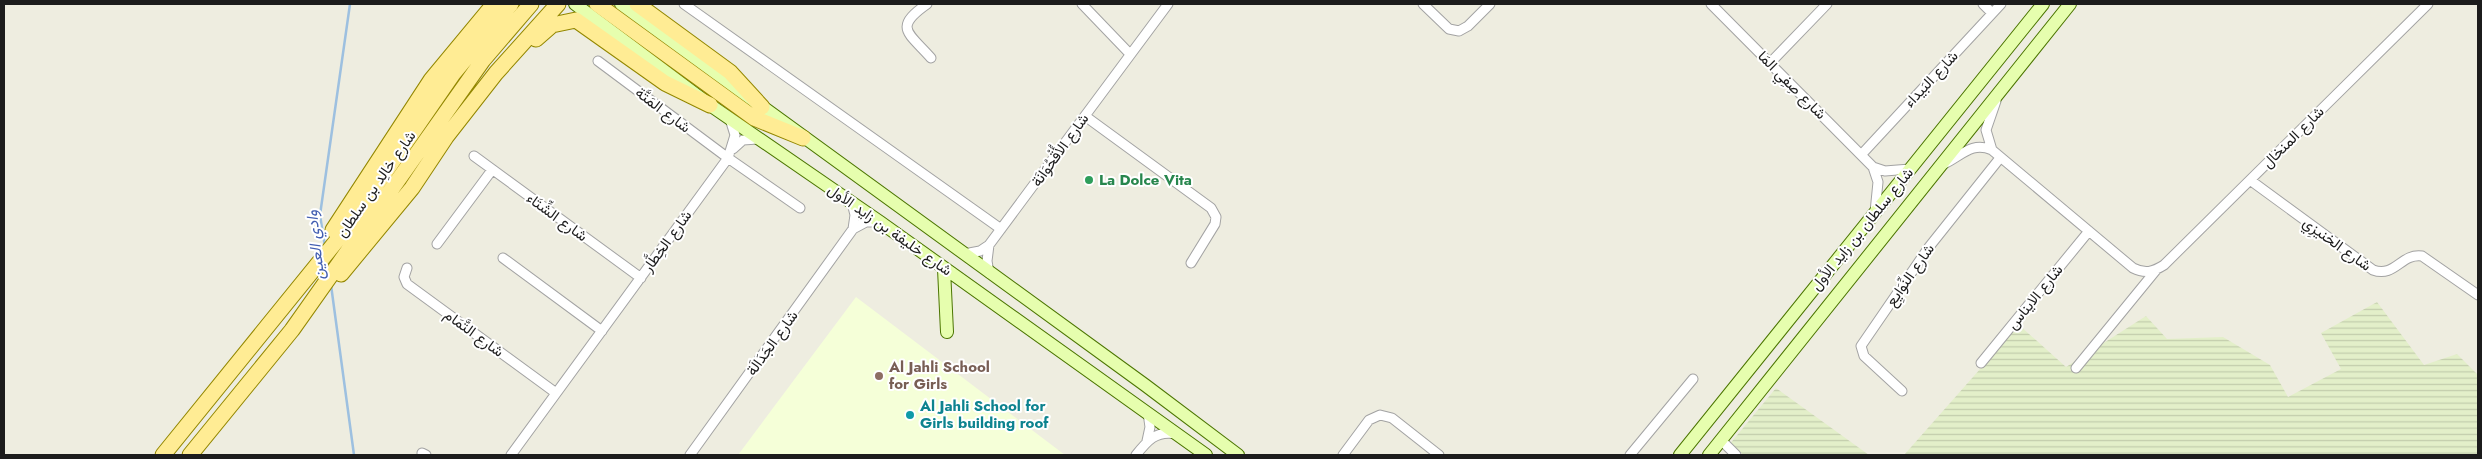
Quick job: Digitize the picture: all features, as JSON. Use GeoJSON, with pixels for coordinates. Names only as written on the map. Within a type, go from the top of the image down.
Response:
{"type":"FeatureCollection","features":[{"type":"Feature","properties":{"kind":"main road"},"geometry":{"type":"LineString","coordinates":[[163,455],[276,316],[382,165],[448,50],[486,4]]}},
{"type":"Feature","properties":{"kind":"main road"},"geometry":{"type":"LineString","coordinates":[[431,80],[494,4]]}},
{"type":"Feature","properties":{"kind":"main road","name":"شارع خالِد بن سلطان"},"geometry":{"type":"LineString","coordinates":[[382,165],[511,4]]}},
{"type":"Feature","properties":{"kind":"main road","name":"شارع خالِد بن سلطان"},"geometry":{"type":"LineString","coordinates":[[190,455],[292,330],[348,250],[406,184],[439,121],[483,60],[531,4]]}},
{"type":"Feature","properties":{"kind":"main road"},"geometry":{"type":"LineString","coordinates":[[406,184],[522,43],[558,4]]}},
{"type":"Feature","properties":{"kind":"main road","name":"شارع خليفة بن زايد الأول"},"geometry":{"type":"LineString","coordinates":[[575,4],[710,105],[880,222],[1206,455]]}},
{"type":"Feature","properties":{"kind":"main road"},"geometry":{"type":"LineString","coordinates":[[597,4],[754,118],[803,138]]}},
{"type":"Feature","properties":{"kind":"main road","name":"شارع خليفة بن زايد الأول"},"geometry":{"type":"LineString","coordinates":[[621,4],[1145,385],[1238,455]]}},
{"type":"Feature","properties":{"kind":"main road"},"geometry":{"type":"LineString","coordinates":[[637,4],[730,72],[762,107]]}},
{"type":"Feature","properties":{"kind":"main road","name":"شارع سلطان بن زايد الأول"},"geometry":{"type":"LineString","coordinates":[[1680,455],[2043,4]]}},
{"type":"Feature","properties":{"kind":"main road","name":"شارع سلطان بن زايد الأول"},"geometry":{"type":"LineString","coordinates":[[1708,455],[2070,4]]}},
{"type":"Feature","properties":{"kind":"main road"},"geometry":{"type":"LineString","coordinates":[[460,120],[482,100],[543,31],[552,25],[571,19],[581,22],[665,82],[710,105]]}},
{"type":"Feature","properties":{"kind":"main road"},"geometry":{"type":"LineString","coordinates":[[944,269],[947,332]]}},
{"type":"Feature","properties":{"kind":"street"},"geometry":{"type":"LineString","coordinates":[[684,4],[1001,229]]}},
{"type":"Feature","properties":{"kind":"street"},"geometry":{"type":"LineString","coordinates":[[927,4],[911,16],[907,26],[909,33],[931,58]]}},
{"type":"Feature","properties":{"kind":"street"},"geometry":{"type":"LineString","coordinates":[[1082,4],[1130,54]]}},
{"type":"Feature","properties":{"kind":"street","name":"شارع الأُقْحُوَانَة"},"geometry":{"type":"LineString","coordinates":[[989,245],[1168,4]]}},
{"type":"Feature","properties":{"kind":"street"},"geometry":{"type":"LineString","coordinates":[[1423,4],[1448,28],[1458,31],[1468,26],[1490,4]]}},
{"type":"Feature","properties":{"kind":"street","name":"شارع صِفِي المَا"},"geometry":{"type":"LineString","coordinates":[[1712,4],[1873,167]]}},
{"type":"Feature","properties":{"kind":"street"},"geometry":{"type":"LineString","coordinates":[[1770,63],[1827,4]]}},
{"type":"Feature","properties":{"kind":"street"},"geometry":{"type":"LineString","coordinates":[[1983,4],[1992,13]]}},
{"type":"Feature","properties":{"kind":"street","name":"شارع البَيداء"},"geometry":{"type":"LineString","coordinates":[[1861,155],[2001,4]]}},
{"type":"Feature","properties":{"kind":"street","name":"شارع المنخال"},"geometry":{"type":"LineString","coordinates":[[2076,368],[2158,269],[2428,4]]}},
{"type":"Feature","properties":{"kind":"street","name":"شارع المَتَّة"},"geometry":{"type":"LineString","coordinates":[[598,61],[800,208]]}},
{"type":"Feature","properties":{"kind":"street"},"geometry":{"type":"LineString","coordinates":[[1992,150],[1986,130],[1999,93]]}},
{"type":"Feature","properties":{"kind":"street"},"geometry":{"type":"LineString","coordinates":[[1085,116],[1211,208],[1216,217],[1215,224],[1191,263]]}},
{"type":"Feature","properties":{"kind":"street"},"geometry":{"type":"LineString","coordinates":[[728,117],[735,131],[729,155]]}},
{"type":"Feature","properties":{"kind":"street","name":"شارع الخِطَّار"},"geometry":{"type":"LineString","coordinates":[[510,455],[729,155],[749,138],[763,140]]}},
{"type":"Feature","properties":{"kind":"street"},"geometry":{"type":"LineString","coordinates":[[1940,166],[1972,147],[1992,150],[2139,272],[2146,273],[2158,269]]}},
{"type":"Feature","properties":{"kind":"street","name":"شارع الشِّتَاء"},"geometry":{"type":"LineString","coordinates":[[474,156],[640,278]]}},
{"type":"Feature","properties":{"kind":"street","name":"شارع النِّوَايِع"},"geometry":{"type":"LineString","coordinates":[[1902,391],[1864,356],[1861,346],[1929,247],[2000,158]]}},
{"type":"Feature","properties":{"kind":"street"},"geometry":{"type":"LineString","coordinates":[[1873,167],[1885,171],[1910,169]]}},
{"type":"Feature","properties":{"kind":"street"},"geometry":{"type":"LineString","coordinates":[[1873,167],[1878,182],[1876,212]]}},
{"type":"Feature","properties":{"kind":"street"},"geometry":{"type":"LineString","coordinates":[[437,244],[492,170]]}},
{"type":"Feature","properties":{"kind":"street","name":"شارع الخنيزِي"},"geometry":{"type":"LineString","coordinates":[[2250,180],[2373,270],[2391,271],[2407,258],[2422,256],[2478,295]]}},
{"type":"Feature","properties":{"kind":"street"},"geometry":{"type":"LineString","coordinates":[[851,202],[855,215],[853,230]]}},
{"type":"Feature","properties":{"kind":"street"},"geometry":{"type":"LineString","coordinates":[[853,230],[866,222],[880,222]]}},
{"type":"Feature","properties":{"kind":"street","name":"شارع الجَدَالَة"},"geometry":{"type":"LineString","coordinates":[[690,455],[853,230]]}},
{"type":"Feature","properties":{"kind":"street","name":"شارع الايناس"},"geometry":{"type":"LineString","coordinates":[[1980,363],[2089,231]]}},
{"type":"Feature","properties":{"kind":"street"},"geometry":{"type":"LineString","coordinates":[[964,254],[975,252],[989,245]]}},
{"type":"Feature","properties":{"kind":"street"},"geometry":{"type":"LineString","coordinates":[[989,245],[987,261],[989,273]]}},
{"type":"Feature","properties":{"kind":"street"},"geometry":{"type":"LineString","coordinates":[[503,258],[602,331]]}},
{"type":"Feature","properties":{"kind":"street","name":"شارع التَّمَام"},"geometry":{"type":"LineString","coordinates":[[407,268],[404,277],[407,284],[556,393]]}},
{"type":"Feature","properties":{"kind":"street"},"geometry":{"type":"LineString","coordinates":[[1630,455],[1693,379]]}},
{"type":"Feature","properties":{"kind":"street"},"geometry":{"type":"LineString","coordinates":[[1147,441],[1150,427],[1148,413]]}},
{"type":"Feature","properties":{"kind":"street"},"geometry":{"type":"LineString","coordinates":[[1343,455],[1369,420],[1380,415],[1392,418],[1439,455]]}},
{"type":"Feature","properties":{"kind":"street"},"geometry":{"type":"LineString","coordinates":[[1136,455],[1147,441],[1161,433],[1176,434]]}},
{"type":"Feature","properties":{"kind":"street"},"geometry":{"type":"LineString","coordinates":[[1721,440],[1736,455]]}},
{"type":"Feature","properties":{"kind":"shaded area","name":"Al Jahli School for Girls"},"geometry":{"type":"Polygon","coordinates":[[[856,297],[1065,455],[738,455],[856,297]]]}},
{"type":"Feature","properties":{"kind":"shaded area"},"geometry":{"type":"Polygon","coordinates":[[[2377,302],[2424,365],[2457,354],[2478,375],[2478,455],[1904,455],[2019,325],[2066,367],[2146,316],[2167,339],[2223,337],[2270,365],[2288,397],[2341,369],[2321,333],[2377,302]]]}},
{"type":"Feature","properties":{"kind":"shaded area"},"geometry":{"type":"Polygon","coordinates":[[[1776,388],[1869,455],[1744,455],[1729,445],[1776,388]]]}},
{"type":"Feature","properties":{"kind":"waterway","name":"وادي العين"},"geometry":{"type":"LineString","coordinates":[[325,247],[320,215],[350,4]]}},
{"type":"Feature","properties":{"kind":"waterway","name":"وادي العين"},"geometry":{"type":"LineString","coordinates":[[331,285],[354,455]]}},
{"type":"Feature","properties":{"kind":"place","name":"La Dolce Vita"},"geometry":{"type":"Point","coordinates":[1089,180]}},
{"type":"Feature","properties":{"kind":"place","name":"Al Jahli School for Girls"},"geometry":{"type":"Point","coordinates":[879,376]}},
{"type":"Feature","properties":{"kind":"place","name":"Al Jahli School for Girls building roof"},"geometry":{"type":"Point","coordinates":[910,415]}}]}
